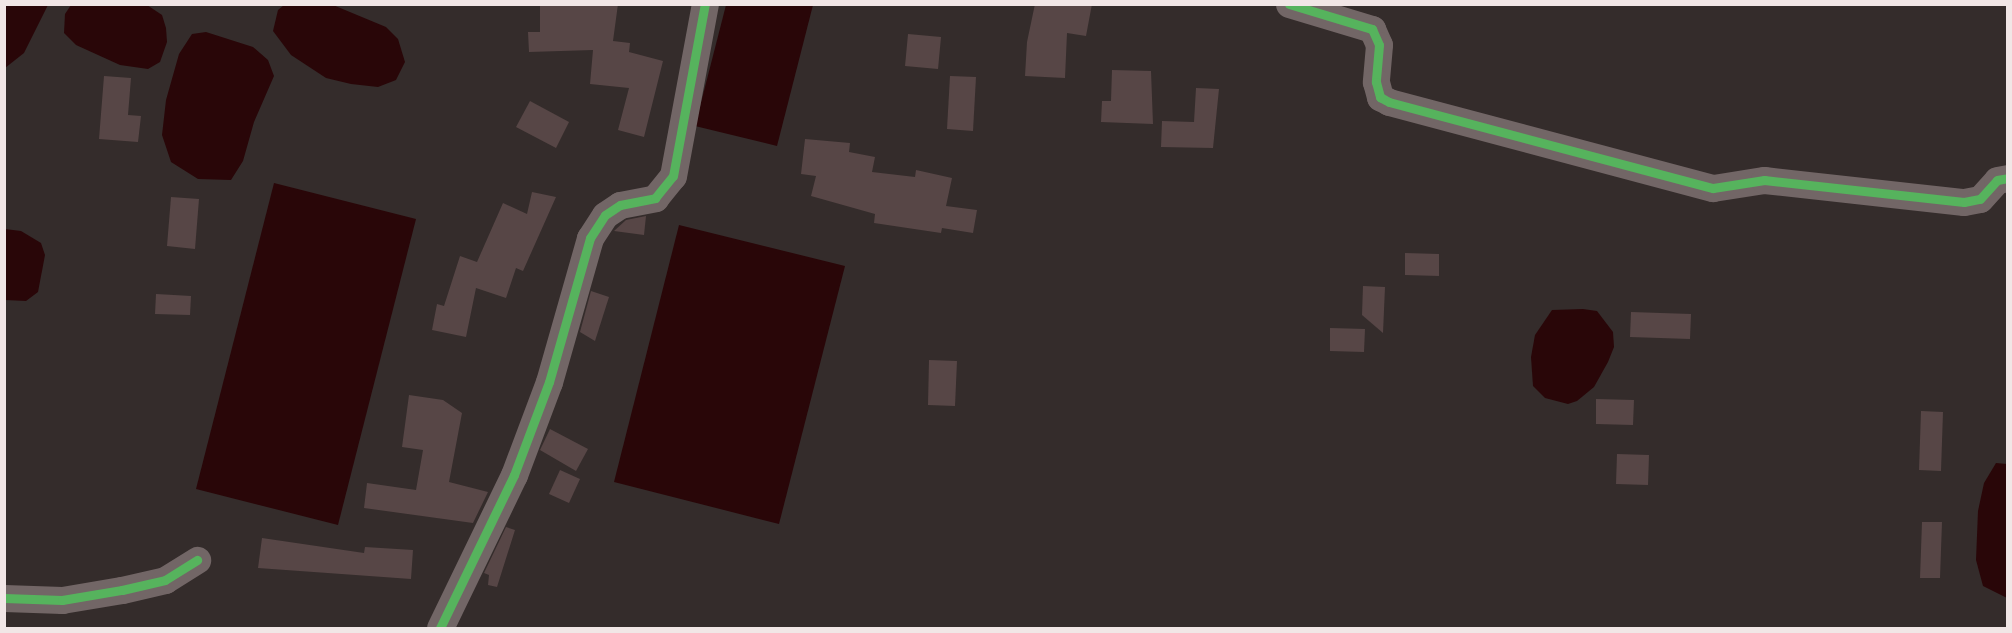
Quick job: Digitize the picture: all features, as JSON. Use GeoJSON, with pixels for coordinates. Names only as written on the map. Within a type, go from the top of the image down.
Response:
{"type":"FeatureCollection","features":[{"type":"Feature","properties":{"kind":"street"},"geometry":{"type":"LineString","coordinates":[[440,628],[514,475],[549,382],[590,238],[605,215],[620,205],[655,198],[673,176],[705,4]]}},
{"type":"Feature","properties":{"kind":"street"},"geometry":{"type":"LineString","coordinates":[[1288,4],[1372,28],[1379,45],[1376,82],[1380,97],[1389,102],[1713,188],[1764,180],[1964,202],[1980,199],[1997,180],[2007,178]]}},
{"type":"Feature","properties":{"kind":"street"},"geometry":{"type":"LineString","coordinates":[[4,598],[62,600],[122,590],[165,579],[197,560]]}},
{"type":"Feature","properties":{"kind":"shaded area"},"geometry":{"type":"Polygon","coordinates":[[[5,4],[48,5],[24,53],[5,68],[5,4]]]}},
{"type":"Feature","properties":{"kind":"shaded area"},"geometry":{"type":"Polygon","coordinates":[[[71,5],[147,5],[162,15],[166,28],[167,42],[160,62],[148,69],[120,65],[76,45],[64,33],[65,14],[71,5]]]}},
{"type":"Feature","properties":{"kind":"shaded area"},"geometry":{"type":"Polygon","coordinates":[[[284,5],[333,5],[386,27],[398,39],[405,62],[396,80],[378,87],[351,84],[326,78],[291,55],[273,31],[278,10],[284,5]]]}},
{"type":"Feature","properties":{"kind":"shaded area"},"geometry":{"type":"Polygon","coordinates":[[[726,5],[813,5],[777,146],[695,126],[726,5]]]}},
{"type":"Feature","properties":{"kind":"shaded area"},"geometry":{"type":"Polygon","coordinates":[[[206,32],[253,47],[268,60],[274,76],[254,122],[243,161],[231,180],[198,179],[171,162],[162,135],[166,100],[179,54],[192,34],[206,32]]]}},
{"type":"Feature","properties":{"kind":"shaded area"},"geometry":{"type":"Polygon","coordinates":[[[274,183],[416,219],[338,525],[196,489],[274,183]]]}},
{"type":"Feature","properties":{"kind":"shaded area"},"geometry":{"type":"Polygon","coordinates":[[[679,225],[845,266],[779,524],[614,482],[679,225]]]}},
{"type":"Feature","properties":{"kind":"shaded area"},"geometry":{"type":"Polygon","coordinates":[[[5,229],[21,231],[41,243],[45,255],[38,292],[26,301],[5,300],[5,229]]]}},
{"type":"Feature","properties":{"kind":"shaded area"},"geometry":{"type":"Polygon","coordinates":[[[1552,310],[1597,311],[1613,332],[1614,347],[1608,362],[1594,387],[1577,401],[1568,404],[1545,398],[1533,386],[1531,357],[1535,335],[1552,310]]]}},
{"type":"Feature","properties":{"kind":"shaded area"},"geometry":{"type":"Polygon","coordinates":[[[1996,463],[2007,464],[2007,598],[1983,586],[1976,560],[1978,511],[1984,483],[1996,463]]]}},
{"type":"Feature","properties":{"kind":"building"},"geometry":{"type":"Polygon","coordinates":[[[540,4],[618,4],[613,41],[630,43],[629,52],[663,61],[644,137],[618,130],[629,88],[590,84],[593,50],[529,52],[528,32],[540,32],[540,4]]]}},
{"type":"Feature","properties":{"kind":"building"},"geometry":{"type":"Polygon","coordinates":[[[1035,4],[1092,4],[1086,36],[1067,33],[1065,78],[1025,76],[1027,42],[1035,4]]]}},
{"type":"Feature","properties":{"kind":"building"},"geometry":{"type":"Polygon","coordinates":[[[908,34],[941,37],[938,69],[905,66],[908,34]]]}},
{"type":"Feature","properties":{"kind":"building"},"geometry":{"type":"Polygon","coordinates":[[[1112,70],[1151,71],[1153,124],[1101,122],[1102,101],[1111,101],[1112,70]]]}},
{"type":"Feature","properties":{"kind":"building"},"geometry":{"type":"Polygon","coordinates":[[[104,76],[131,78],[128,115],[141,116],[138,142],[99,139],[104,76]]]}},
{"type":"Feature","properties":{"kind":"building"},"geometry":{"type":"Polygon","coordinates":[[[950,76],[976,77],[973,131],[947,129],[950,76]]]}},
{"type":"Feature","properties":{"kind":"building"},"geometry":{"type":"Polygon","coordinates":[[[1196,88],[1219,89],[1213,148],[1161,147],[1162,121],[1194,122],[1196,88]]]}},
{"type":"Feature","properties":{"kind":"building"},"geometry":{"type":"Polygon","coordinates":[[[530,101],[569,122],[556,148],[516,127],[530,101]]]}},
{"type":"Feature","properties":{"kind":"building"},"geometry":{"type":"Polygon","coordinates":[[[805,139],[850,143],[849,152],[875,157],[872,172],[915,177],[916,170],[952,178],[946,206],[977,210],[973,233],[942,228],[941,233],[874,223],[875,214],[811,196],[816,176],[801,174],[805,139]]]}},
{"type":"Feature","properties":{"kind":"building"},"geometry":{"type":"Polygon","coordinates":[[[532,192],[556,197],[523,271],[516,268],[506,298],[476,288],[466,337],[432,330],[437,304],[444,306],[460,256],[477,262],[503,203],[527,214],[532,192]]]}},
{"type":"Feature","properties":{"kind":"building"},"geometry":{"type":"Polygon","coordinates":[[[171,197],[199,199],[195,249],[167,246],[171,197]]]}},
{"type":"Feature","properties":{"kind":"building"},"geometry":{"type":"Polygon","coordinates":[[[646,216],[644,235],[614,231],[626,220],[646,216]]]}},
{"type":"Feature","properties":{"kind":"building"},"geometry":{"type":"Polygon","coordinates":[[[1405,253],[1439,254],[1439,276],[1405,275],[1405,253]]]}},
{"type":"Feature","properties":{"kind":"building"},"geometry":{"type":"Polygon","coordinates":[[[1363,286],[1385,287],[1383,333],[1362,315],[1363,286]]]}},
{"type":"Feature","properties":{"kind":"building"},"geometry":{"type":"Polygon","coordinates":[[[591,291],[609,297],[595,341],[580,332],[591,291]]]}},
{"type":"Feature","properties":{"kind":"building"},"geometry":{"type":"Polygon","coordinates":[[[156,294],[191,296],[190,315],[155,314],[156,294]]]}},
{"type":"Feature","properties":{"kind":"building"},"geometry":{"type":"Polygon","coordinates":[[[1631,312],[1691,314],[1690,339],[1630,337],[1631,312]]]}},
{"type":"Feature","properties":{"kind":"building"},"geometry":{"type":"Polygon","coordinates":[[[1330,328],[1365,329],[1364,352],[1330,351],[1330,328]]]}},
{"type":"Feature","properties":{"kind":"building"},"geometry":{"type":"Polygon","coordinates":[[[929,360],[957,361],[955,406],[928,405],[929,360]]]}},
{"type":"Feature","properties":{"kind":"building"},"geometry":{"type":"Polygon","coordinates":[[[409,395],[443,400],[462,413],[449,482],[488,492],[473,523],[364,508],[367,483],[416,490],[423,450],[402,447],[409,395]]]}},
{"type":"Feature","properties":{"kind":"building"},"geometry":{"type":"Polygon","coordinates":[[[1596,399],[1634,400],[1633,425],[1596,424],[1596,399]]]}},
{"type":"Feature","properties":{"kind":"building"},"geometry":{"type":"Polygon","coordinates":[[[1921,411],[1943,412],[1941,471],[1919,470],[1921,411]]]}},
{"type":"Feature","properties":{"kind":"building"},"geometry":{"type":"Polygon","coordinates":[[[550,429],[588,449],[576,471],[540,450],[550,429]]]}},
{"type":"Feature","properties":{"kind":"building"},"geometry":{"type":"Polygon","coordinates":[[[1617,454],[1649,455],[1648,485],[1616,484],[1617,454]]]}},
{"type":"Feature","properties":{"kind":"building"},"geometry":{"type":"Polygon","coordinates":[[[560,470],[580,479],[569,503],[549,494],[560,470]]]}},
{"type":"Feature","properties":{"kind":"building"},"geometry":{"type":"Polygon","coordinates":[[[1922,522],[1942,522],[1940,578],[1920,578],[1922,522]]]}},
{"type":"Feature","properties":{"kind":"building"},"geometry":{"type":"Polygon","coordinates":[[[506,527],[515,530],[497,587],[488,585],[489,575],[484,573],[506,527]]]}},
{"type":"Feature","properties":{"kind":"building"},"geometry":{"type":"Polygon","coordinates":[[[262,538],[364,553],[365,547],[413,550],[411,579],[258,568],[262,538]]]}},
{"type":"Feature","properties":{"kind":"cycle path"},"geometry":{"type":"LineString","coordinates":[[440,628],[514,475],[549,382],[590,238],[605,215],[620,205],[655,198],[673,176],[705,4]]}},
{"type":"Feature","properties":{"kind":"cycle path"},"geometry":{"type":"LineString","coordinates":[[1289,4],[1372,29],[1379,45],[1376,82],[1380,97],[1389,102],[1713,188],[1764,180],[1964,202],[1980,199],[1997,180],[2008,178]]}},
{"type":"Feature","properties":{"kind":"cycle path"},"geometry":{"type":"LineString","coordinates":[[4,598],[62,600],[122,590],[165,580],[197,560]]}}]}
